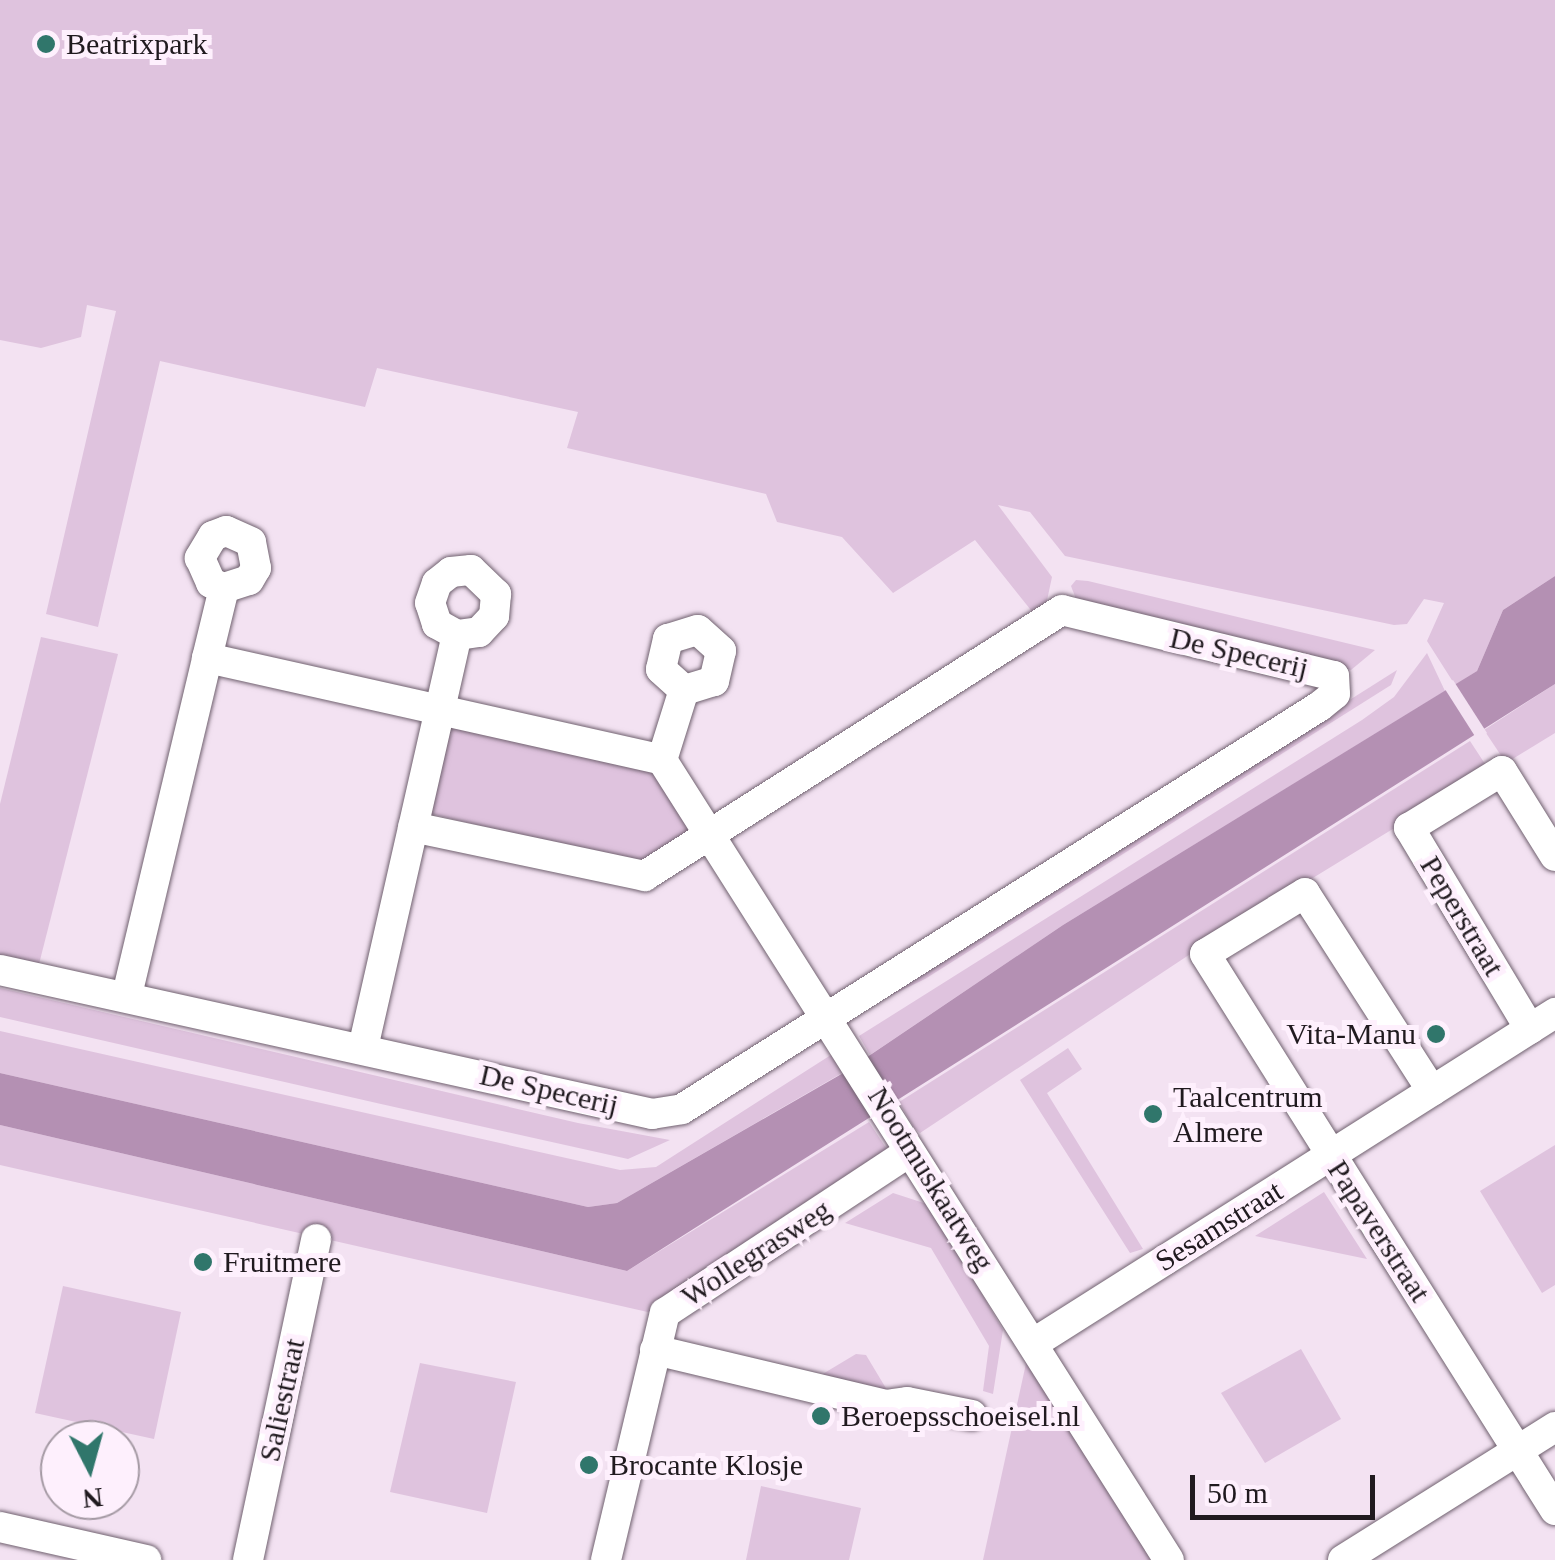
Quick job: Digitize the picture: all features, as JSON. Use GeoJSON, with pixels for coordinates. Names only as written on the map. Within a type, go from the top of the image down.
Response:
{"type":"FeatureCollection","features":[{"type":"Feature","properties":{"kind":"street"},"geometry":{"type":"LineString","coordinates":[[127,995],[224,588]]}},
{"type":"Feature","properties":{"kind":"street","name":"De Specerij"},"geometry":{"type":"LineString","coordinates":[[0,970],[652,1114],[682,1108],[1320,706],[1334,694],[1334,676],[1062,610],[645,876],[413,827]]}},
{"type":"Feature","properties":{"kind":"street"},"geometry":{"type":"LineString","coordinates":[[363,1048],[457,635]]}},
{"type":"Feature","properties":{"kind":"street"},"geometry":{"type":"LineString","coordinates":[[207,658],[662,760],[715,834],[828,1015]]}},
{"type":"Feature","properties":{"kind":"street"},"geometry":{"type":"LineString","coordinates":[[662,760],[684,690]]}},
{"type":"Feature","properties":{"kind":"street","name":"Peperstraat"},"geometry":{"type":"LineString","coordinates":[[1542,1021],[1409,828],[1502,771],[1555,856]]}},
{"type":"Feature","properties":{"kind":"street","name":"Papaverstraat"},"geometry":{"type":"LineString","coordinates":[[1432,1091],[1305,892],[1205,954],[1555,1510]]}},
{"type":"Feature","properties":{"kind":"street","name":"Nootmuskaatweg"},"geometry":{"type":"LineString","coordinates":[[828,1015],[909,1152],[1169,1560]]}},
{"type":"Feature","properties":{"kind":"street","name":"Sesamstraat"},"geometry":{"type":"LineString","coordinates":[[1034,1343],[1542,1021]]}},
{"type":"Feature","properties":{"kind":"street","name":"Wollegrasweg"},"geometry":{"type":"LineString","coordinates":[[606,1560],[665,1313],[909,1152]]}},
{"type":"Feature","properties":{"kind":"street","name":"Saliestraat"},"geometry":{"type":"LineString","coordinates":[[248,1560],[316,1240]]}},
{"type":"Feature","properties":{"kind":"street"},"geometry":{"type":"LineString","coordinates":[[655,1350],[886,1405],[908,1402],[972,1416]]}},
{"type":"Feature","properties":{"kind":"street"},"geometry":{"type":"LineString","coordinates":[[1343,1560],[1555,1427]]}},
{"type":"Feature","properties":{"kind":"street"},"geometry":{"type":"LineString","coordinates":[[0,1527],[146,1560]]}},
{"type":"Feature","properties":{"kind":"shaded area","name":"Beatrixpark"},"geometry":{"type":"Polygon","coordinates":[[[0,0],[1555,0],[1555,576],[1503,610],[1477,671],[1455,685],[1427,641],[1444,603],[1424,599],[1407,624],[1394,625],[1065,556],[1030,512],[998,505],[1052,577],[1046,605],[1034,614],[975,540],[893,593],[842,537],[777,522],[766,494],[567,448],[578,412],[377,368],[365,407],[160,361],[98,627],[46,614],[116,311],[87,305],[81,337],[41,348],[0,340],[0,0]]]}},
{"type":"Feature","properties":{"kind":"shaded area"},"geometry":{"type":"Polygon","coordinates":[[[1555,576],[1555,684],[627,1271],[0,1125],[0,1073],[588,1207],[617,1203],[845,1072],[1063,925],[1477,671],[1503,610],[1555,576]]]}},
{"type":"Feature","properties":{"kind":"shaded area"},"geometry":{"type":"Polygon","coordinates":[[[1076,580],[1375,650],[1351,670],[1079,607],[1071,586],[1076,580]]]}},
{"type":"Feature","properties":{"kind":"shaded area"},"geometry":{"type":"Polygon","coordinates":[[[41,637],[118,654],[38,968],[0,960],[0,804],[41,637]]]}},
{"type":"Feature","properties":{"kind":"shaded area"},"geometry":{"type":"Polygon","coordinates":[[[1427,653],[1445,691],[1063,925],[870,1055],[859,1036],[1362,720],[1394,697],[1427,653]]]}},
{"type":"Feature","properties":{"kind":"shaded area"},"geometry":{"type":"Polygon","coordinates":[[[1397,670],[1391,685],[925,979],[855,1013],[1397,670]]]}},
{"type":"Feature","properties":{"kind":"shaded area"},"geometry":{"type":"Polygon","coordinates":[[[1555,684],[1555,733],[1506,763],[1484,730],[1555,684]]]}},
{"type":"Feature","properties":{"kind":"shaded area"},"geometry":{"type":"Polygon","coordinates":[[[457,724],[652,768],[695,828],[639,863],[431,814],[443,732],[457,724]]]}},
{"type":"Feature","properties":{"kind":"shaded area"},"geometry":{"type":"Polygon","coordinates":[[[1470,741],[1489,770],[1210,941],[920,1133],[914,1128],[899,1102],[1470,741]]]}},
{"type":"Feature","properties":{"kind":"shaded area"},"geometry":{"type":"Polygon","coordinates":[[[0,988],[578,1123],[670,1140],[628,1159],[381,1104],[0,1017],[0,988]]]}},
{"type":"Feature","properties":{"kind":"shaded area"},"geometry":{"type":"Polygon","coordinates":[[[0,1031],[620,1170],[656,1167],[834,1053],[844,1072],[617,1203],[588,1207],[0,1073],[0,1031]]]}},
{"type":"Feature","properties":{"kind":"shaded area"},"geometry":{"type":"Polygon","coordinates":[[[1068,1048],[1082,1069],[1047,1093],[1143,1249],[1130,1253],[1020,1080],[1068,1048]]]}},
{"type":"Feature","properties":{"kind":"shaded area"},"geometry":{"type":"Polygon","coordinates":[[[869,1122],[890,1154],[652,1313],[0,1165],[0,1125],[627,1271],[869,1122]]]}},
{"type":"Feature","properties":{"kind":"shaded area"},"geometry":{"type":"Polygon","coordinates":[[[1555,1145],[1555,1285],[1542,1293],[1480,1191],[1555,1145]]]}},
{"type":"Feature","properties":{"kind":"shaded area"},"geometry":{"type":"Polygon","coordinates":[[[1324,1192],[1367,1259],[1255,1236],[1324,1192]]]}},
{"type":"Feature","properties":{"kind":"shaded area"},"geometry":{"type":"Polygon","coordinates":[[[893,1193],[930,1205],[1003,1330],[993,1394],[983,1391],[989,1346],[931,1248],[845,1223],[893,1193]]]}},
{"type":"Feature","properties":{"kind":"shaded area"},"geometry":{"type":"Polygon","coordinates":[[[63,1286],[181,1312],[154,1439],[140,1436],[140,1420],[67,1420],[35,1413],[63,1286]]]}},
{"type":"Feature","properties":{"kind":"shaded area"},"geometry":{"type":"Polygon","coordinates":[[[1301,1349],[1341,1419],[1265,1463],[1221,1393],[1301,1349]]]}},
{"type":"Feature","properties":{"kind":"shaded area"},"geometry":{"type":"Polygon","coordinates":[[[856,1354],[866,1355],[890,1395],[816,1378],[856,1354]]]}},
{"type":"Feature","properties":{"kind":"shaded area"},"geometry":{"type":"Polygon","coordinates":[[[1027,1359],[1155,1560],[983,1560],[1027,1359]]]}},
{"type":"Feature","properties":{"kind":"shaded area"},"geometry":{"type":"Polygon","coordinates":[[[420,1363],[516,1382],[487,1513],[390,1492],[420,1363]]]}},
{"type":"Feature","properties":{"kind":"shaded area"},"geometry":{"type":"Polygon","coordinates":[[[761,1486],[861,1508],[849,1560],[746,1560],[761,1486]]]}},
{"type":"Feature","properties":{"kind":"pier"},"geometry":{"type":"Polygon","coordinates":[[[1453,680],[1487,733],[1478,741],[1443,686],[1453,680]]]}},
{"type":"Feature","properties":{"kind":"place","name":"Beatrixpark"},"geometry":{"type":"Point","coordinates":[46,44]}},
{"type":"Feature","properties":{"kind":"place","name":"Vita-Manu"},"geometry":{"type":"Point","coordinates":[1436,1034]}},
{"type":"Feature","properties":{"kind":"place","name":"Taalcentrum Almere"},"geometry":{"type":"Point","coordinates":[1153,1114]}},
{"type":"Feature","properties":{"kind":"place","name":"Fruitmere"},"geometry":{"type":"Point","coordinates":[203,1262]}},
{"type":"Feature","properties":{"kind":"place","name":"Beroepsschoeisel.nl"},"geometry":{"type":"Point","coordinates":[821,1416]}},
{"type":"Feature","properties":{"kind":"place","name":"Brocante Klosje"},"geometry":{"type":"Point","coordinates":[589,1465]}}]}
